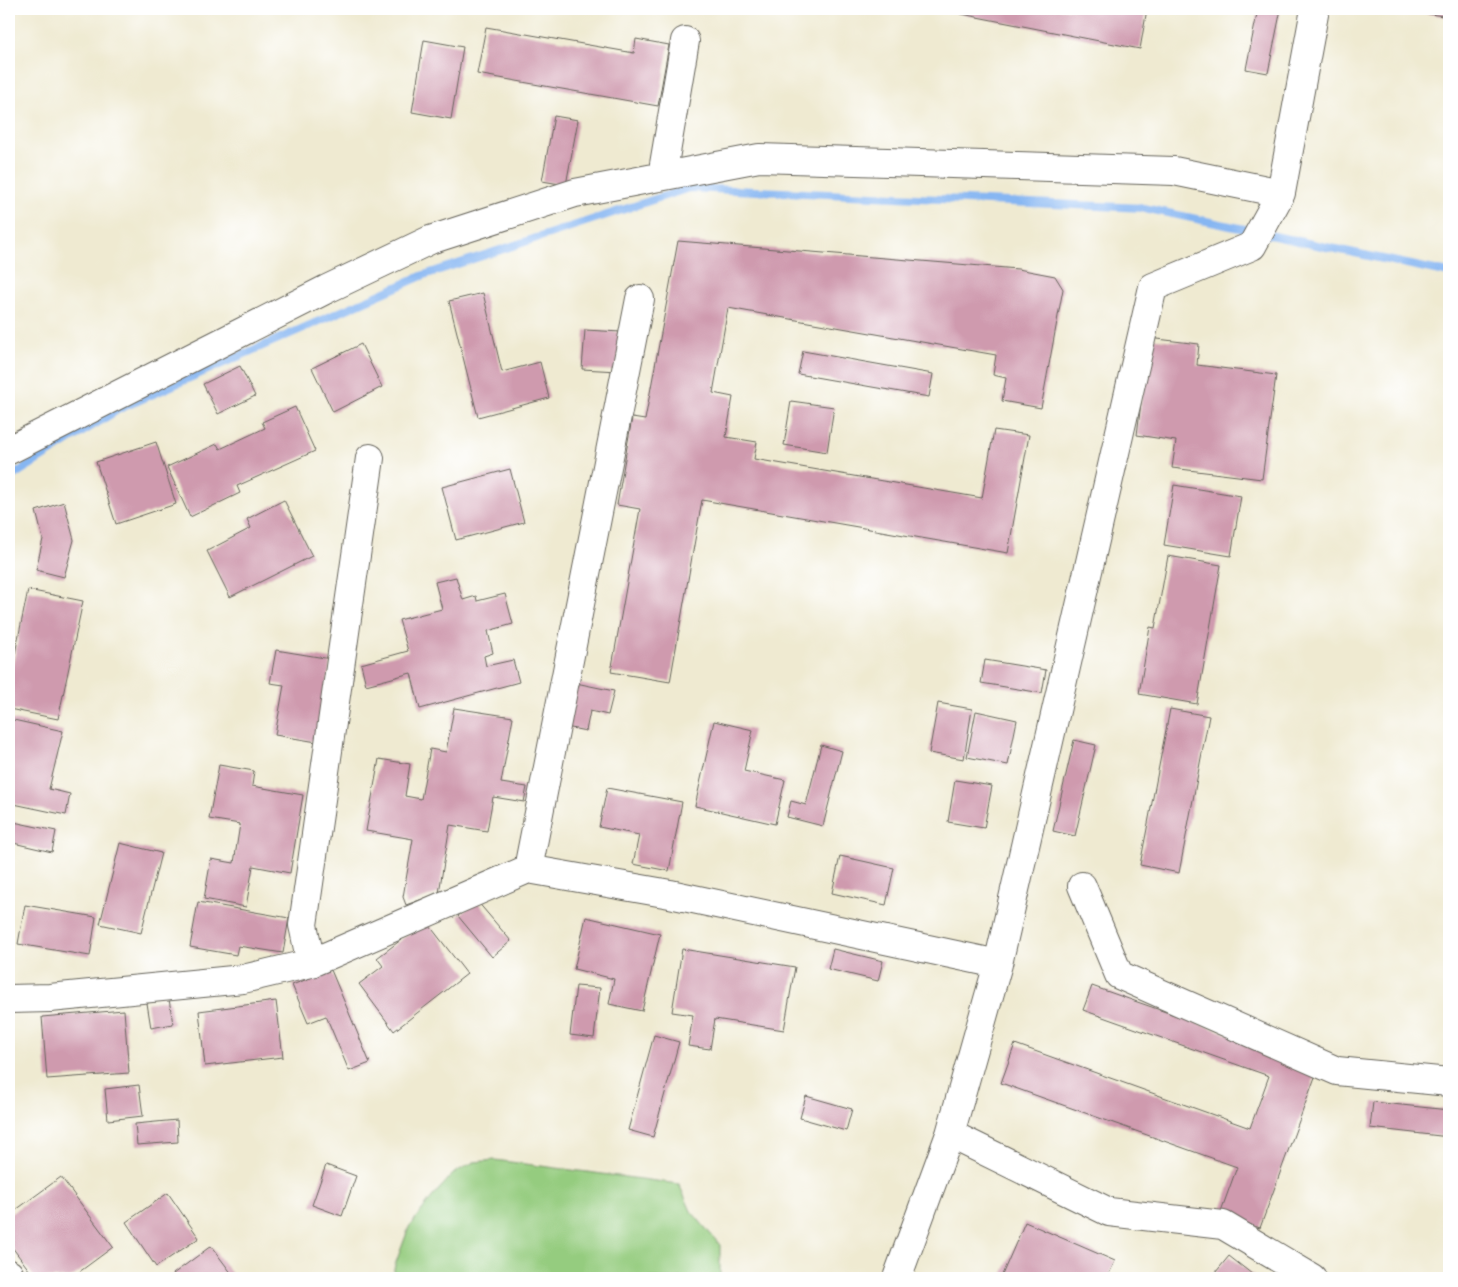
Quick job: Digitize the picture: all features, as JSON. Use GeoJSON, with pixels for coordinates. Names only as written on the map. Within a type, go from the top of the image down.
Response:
{"type":"FeatureCollection","features":[{"type":"Feature","properties":{"kind":"street"},"geometry":{"type":"LineString","coordinates":[[897,1278],[950,1134],[998,964],[1153,287],[1252,246],[1281,193],[1314,9]]}},
{"type":"Feature","properties":{"kind":"street"},"geometry":{"type":"LineString","coordinates":[[662,176],[685,42]]}},
{"type":"Feature","properties":{"kind":"street"},"geometry":{"type":"LineString","coordinates":[[9,450],[430,240],[575,193],[759,158],[1174,171],[1281,193]]}},
{"type":"Feature","properties":{"kind":"street"},"geometry":{"type":"LineString","coordinates":[[528,868],[640,299]]}},
{"type":"Feature","properties":{"kind":"street"},"geometry":{"type":"LineString","coordinates":[[311,963],[303,925],[370,458]]}},
{"type":"Feature","properties":{"kind":"street"},"geometry":{"type":"LineString","coordinates":[[9,999],[50,998],[242,979],[311,963],[528,868],[670,894],[998,964]]}},
{"type":"Feature","properties":{"kind":"street"},"geometry":{"type":"LineString","coordinates":[[1082,886],[1119,974],[1338,1071],[1449,1082]]}},
{"type":"Feature","properties":{"kind":"street"},"geometry":{"type":"LineString","coordinates":[[950,1134],[1109,1212],[1223,1225],[1312,1278]]}},
{"type":"Feature","properties":{"kind":"street"},"geometry":{"type":"LineString","coordinates":[[9,1274],[11,1278]]}},
{"type":"Feature","properties":{"kind":"green space"},"geometry":{"type":"Polygon","coordinates":[[[495,1160],[679,1184],[691,1211],[720,1245],[720,1278],[392,1278],[409,1227],[433,1196],[454,1173],[474,1162],[495,1160]]]}},
{"type":"Feature","properties":{"kind":"building"},"geometry":{"type":"Polygon","coordinates":[[[936,9],[1147,9],[1140,49],[936,9]]]}},
{"type":"Feature","properties":{"kind":"building"},"geometry":{"type":"Polygon","coordinates":[[[1258,9],[1281,9],[1268,73],[1246,69],[1258,9]]]}},
{"type":"Feature","properties":{"kind":"building"},"geometry":{"type":"Polygon","coordinates":[[[1449,9],[1449,17],[1405,10],[1449,9]]]}},
{"type":"Feature","properties":{"kind":"building"},"geometry":{"type":"Polygon","coordinates":[[[486,27],[634,53],[636,39],[669,45],[658,106],[477,74],[486,27]]]}},
{"type":"Feature","properties":{"kind":"building"},"geometry":{"type":"Polygon","coordinates":[[[424,40],[463,47],[451,119],[412,112],[424,40]]]}},
{"type":"Feature","properties":{"kind":"building"},"geometry":{"type":"Polygon","coordinates":[[[554,116],[578,120],[566,185],[542,181],[554,116]]]}},
{"type":"Feature","properties":{"kind":"building"},"geometry":{"type":"Polygon","coordinates":[[[678,241],[1018,269],[1055,276],[1063,289],[1041,408],[1002,401],[1006,378],[993,375],[996,355],[728,308],[713,393],[733,397],[726,437],[757,442],[754,459],[982,498],[994,430],[1029,435],[1008,553],[702,500],[670,682],[611,672],[640,509],[617,505],[632,418],[645,420],[678,241]]]}},
{"type":"Feature","properties":{"kind":"building"},"geometry":{"type":"Polygon","coordinates":[[[483,293],[502,372],[540,362],[549,398],[478,417],[449,301],[483,293]]]}},
{"type":"Feature","properties":{"kind":"building"},"geometry":{"type":"Polygon","coordinates":[[[585,330],[621,332],[617,371],[582,369],[585,330]]]}},
{"type":"Feature","properties":{"kind":"building"},"geometry":{"type":"Polygon","coordinates":[[[1149,338],[1199,344],[1197,365],[1276,375],[1262,479],[1172,468],[1176,441],[1137,435],[1149,338]]]}},
{"type":"Feature","properties":{"kind":"building"},"geometry":{"type":"Polygon","coordinates":[[[361,344],[382,387],[333,412],[312,368],[361,344]]]}},
{"type":"Feature","properties":{"kind":"building"},"geometry":{"type":"Polygon","coordinates":[[[803,351],[933,374],[929,397],[798,374],[803,351]]]}},
{"type":"Feature","properties":{"kind":"building"},"geometry":{"type":"Polygon","coordinates":[[[240,366],[255,396],[218,414],[203,384],[240,366]]]}},
{"type":"Feature","properties":{"kind":"building"},"geometry":{"type":"Polygon","coordinates":[[[791,401],[834,407],[827,452],[784,445],[791,401]]]}},
{"type":"Feature","properties":{"kind":"building"},"geometry":{"type":"Polygon","coordinates":[[[295,407],[315,451],[237,486],[240,493],[190,517],[167,467],[217,444],[220,449],[265,428],[262,422],[295,407]]]}},
{"type":"Feature","properties":{"kind":"building"},"geometry":{"type":"Polygon","coordinates":[[[156,442],[176,504],[116,524],[96,462],[156,442]]]}},
{"type":"Feature","properties":{"kind":"building"},"geometry":{"type":"Polygon","coordinates":[[[510,469],[524,522],[456,540],[442,487],[510,469]]]}},
{"type":"Feature","properties":{"kind":"building"},"geometry":{"type":"Polygon","coordinates":[[[1174,485],[1241,496],[1231,556],[1164,545],[1174,485]]]}},
{"type":"Feature","properties":{"kind":"building"},"geometry":{"type":"Polygon","coordinates":[[[284,500],[312,556],[230,597],[207,551],[251,528],[247,519],[284,500]]]}},
{"type":"Feature","properties":{"kind":"building"},"geometry":{"type":"Polygon","coordinates":[[[64,502],[74,540],[64,577],[36,570],[43,539],[36,511],[64,502]]]}},
{"type":"Feature","properties":{"kind":"building"},"geometry":{"type":"Polygon","coordinates":[[[1168,556],[1221,565],[1197,704],[1139,694],[1150,627],[1155,628],[1168,556]]]}},
{"type":"Feature","properties":{"kind":"building"},"geometry":{"type":"Polygon","coordinates":[[[456,577],[463,600],[476,596],[477,601],[505,594],[513,624],[488,631],[493,653],[484,656],[486,666],[513,660],[519,682],[420,709],[411,673],[366,685],[361,664],[408,651],[399,620],[442,609],[435,582],[456,577]]]}},
{"type":"Feature","properties":{"kind":"building"},"geometry":{"type":"Polygon","coordinates":[[[28,590],[83,601],[58,719],[9,709],[9,683],[28,590]]]}},
{"type":"Feature","properties":{"kind":"building"},"geometry":{"type":"Polygon","coordinates":[[[276,650],[331,659],[317,742],[275,735],[284,685],[270,683],[276,650]]]}},
{"type":"Feature","properties":{"kind":"building"},"geometry":{"type":"Polygon","coordinates":[[[985,660],[1046,670],[1042,693],[981,683],[985,660]]]}},
{"type":"Feature","properties":{"kind":"building"},"geometry":{"type":"Polygon","coordinates":[[[576,683],[614,691],[608,715],[590,711],[586,731],[566,727],[576,683]]]}},
{"type":"Feature","properties":{"kind":"building"},"geometry":{"type":"Polygon","coordinates":[[[938,703],[972,709],[964,759],[929,753],[938,703]]]}},
{"type":"Feature","properties":{"kind":"building"},"geometry":{"type":"Polygon","coordinates":[[[454,708],[513,717],[501,783],[527,787],[524,802],[493,797],[487,831],[450,825],[439,893],[406,905],[403,897],[413,839],[366,831],[379,759],[410,764],[405,796],[421,799],[430,749],[446,752],[454,708]]]}},
{"type":"Feature","properties":{"kind":"building"},"geometry":{"type":"Polygon","coordinates":[[[1170,709],[1209,716],[1179,873],[1140,865],[1170,709]]]}},
{"type":"Feature","properties":{"kind":"building"},"geometry":{"type":"Polygon","coordinates":[[[976,711],[1017,720],[1008,765],[967,757],[976,711]]]}},
{"type":"Feature","properties":{"kind":"building"},"geometry":{"type":"Polygon","coordinates":[[[9,719],[63,731],[49,789],[70,794],[66,815],[9,803],[9,719]]]}},
{"type":"Feature","properties":{"kind":"building"},"geometry":{"type":"Polygon","coordinates":[[[714,721],[753,730],[744,771],[785,780],[775,824],[695,806],[714,721]]]}},
{"type":"Feature","properties":{"kind":"building"},"geometry":{"type":"Polygon","coordinates":[[[1074,740],[1096,745],[1075,836],[1053,831],[1074,740]]]}},
{"type":"Feature","properties":{"kind":"building"},"geometry":{"type":"Polygon","coordinates":[[[821,745],[842,751],[823,826],[787,817],[791,801],[806,805],[821,745]]]}},
{"type":"Feature","properties":{"kind":"building"},"geometry":{"type":"Polygon","coordinates":[[[219,765],[254,771],[252,786],[303,795],[290,873],[253,866],[246,907],[204,899],[211,859],[234,863],[240,824],[209,819],[219,765]]]}},
{"type":"Feature","properties":{"kind":"building"},"geometry":{"type":"Polygon","coordinates":[[[955,780],[992,786],[984,828],[948,822],[955,780]]]}},
{"type":"Feature","properties":{"kind":"building"},"geometry":{"type":"Polygon","coordinates":[[[607,788],[682,802],[669,871],[633,864],[639,835],[599,827],[607,788]]]}},
{"type":"Feature","properties":{"kind":"building"},"geometry":{"type":"Polygon","coordinates":[[[9,821],[56,831],[52,852],[9,842],[9,821]]]}},
{"type":"Feature","properties":{"kind":"building"},"geometry":{"type":"Polygon","coordinates":[[[120,843],[161,853],[141,933],[100,924],[120,843]]]}},
{"type":"Feature","properties":{"kind":"building"},"geometry":{"type":"Polygon","coordinates":[[[840,856],[894,868],[886,905],[832,893],[840,856]]]}},
{"type":"Feature","properties":{"kind":"building"},"geometry":{"type":"Polygon","coordinates":[[[477,901],[511,941],[492,957],[458,916],[477,901]]]}},
{"type":"Feature","properties":{"kind":"building"},"geometry":{"type":"Polygon","coordinates":[[[198,902],[289,918],[283,953],[238,946],[236,955],[190,947],[198,902]]]}},
{"type":"Feature","properties":{"kind":"building"},"geometry":{"type":"Polygon","coordinates":[[[25,905],[96,917],[90,956],[18,944],[25,905]]]}},
{"type":"Feature","properties":{"kind":"building"},"geometry":{"type":"Polygon","coordinates":[[[586,917],[660,934],[642,1011],[609,1004],[614,979],[574,969],[586,917]]]}},
{"type":"Feature","properties":{"kind":"building"},"geometry":{"type":"Polygon","coordinates":[[[426,921],[467,974],[394,1031],[359,984],[383,966],[377,958],[426,921]]]}},
{"type":"Feature","properties":{"kind":"building"},"geometry":{"type":"Polygon","coordinates":[[[682,949],[795,967],[784,1030],[715,1019],[710,1049],[688,1046],[693,1015],[672,1012],[682,949]]]}},
{"type":"Feature","properties":{"kind":"building"},"geometry":{"type":"Polygon","coordinates":[[[833,949],[883,961],[878,981],[828,969],[833,949]]]}},
{"type":"Feature","properties":{"kind":"building"},"geometry":{"type":"Polygon","coordinates":[[[331,970],[370,1063],[349,1071],[326,1016],[308,1023],[292,985],[331,970]]]}},
{"type":"Feature","properties":{"kind":"building"},"geometry":{"type":"Polygon","coordinates":[[[576,986],[600,988],[594,1038],[570,1035],[576,986]]]}},
{"type":"Feature","properties":{"kind":"building"},"geometry":{"type":"Polygon","coordinates":[[[1092,986],[1319,1066],[1260,1228],[1220,1214],[1237,1167],[1001,1083],[1015,1044],[1250,1128],[1269,1076],[1083,1010],[1092,986]]]}},
{"type":"Feature","properties":{"kind":"building"},"geometry":{"type":"Polygon","coordinates":[[[169,999],[173,1024],[151,1028],[147,1003],[169,999]]]}},
{"type":"Feature","properties":{"kind":"building"},"geometry":{"type":"Polygon","coordinates":[[[276,1001],[283,1057],[205,1066],[199,1011],[276,1001]]]}},
{"type":"Feature","properties":{"kind":"building"},"geometry":{"type":"Polygon","coordinates":[[[124,1010],[129,1073],[47,1079],[42,1017],[124,1010]]]}},
{"type":"Feature","properties":{"kind":"building"},"geometry":{"type":"Polygon","coordinates":[[[654,1035],[679,1042],[653,1137],[628,1130],[654,1035]]]}},
{"type":"Feature","properties":{"kind":"building"},"geometry":{"type":"Polygon","coordinates":[[[139,1085],[143,1116],[108,1120],[105,1089],[139,1085]]]}},
{"type":"Feature","properties":{"kind":"building"},"geometry":{"type":"Polygon","coordinates":[[[806,1096],[852,1109],[846,1131],[800,1118],[806,1096]]]}},
{"type":"Feature","properties":{"kind":"building"},"geometry":{"type":"Polygon","coordinates":[[[1373,1102],[1449,1110],[1449,1137],[1370,1128],[1373,1102]]]}},
{"type":"Feature","properties":{"kind":"building"},"geometry":{"type":"Polygon","coordinates":[[[177,1120],[178,1142],[137,1145],[135,1124],[177,1120]]]}},
{"type":"Feature","properties":{"kind":"building"},"geometry":{"type":"Polygon","coordinates":[[[326,1165],[356,1176],[342,1216],[312,1205],[326,1165]]]}},
{"type":"Feature","properties":{"kind":"building"},"geometry":{"type":"Polygon","coordinates":[[[61,1177],[113,1247],[71,1278],[35,1278],[9,1243],[9,1215],[61,1177]]]}},
{"type":"Feature","properties":{"kind":"building"},"geometry":{"type":"Polygon","coordinates":[[[168,1193],[199,1238],[156,1267],[126,1222],[168,1193]]]}},
{"type":"Feature","properties":{"kind":"building"},"geometry":{"type":"Polygon","coordinates":[[[1025,1222],[1115,1261],[1107,1278],[1008,1278],[1002,1275],[1025,1222]]]}},
{"type":"Feature","properties":{"kind":"building"},"geometry":{"type":"Polygon","coordinates":[[[211,1246],[235,1278],[176,1278],[173,1274],[211,1246]]]}},
{"type":"Feature","properties":{"kind":"building"},"geometry":{"type":"Polygon","coordinates":[[[1229,1256],[1257,1278],[1211,1278],[1229,1256]]]}},
{"type":"Feature","properties":{"kind":"waterway"},"geometry":{"type":"LineString","coordinates":[[9,478],[119,409],[424,275],[689,188],[1144,208],[1254,231]]}},
{"type":"Feature","properties":{"kind":"waterway"},"geometry":{"type":"LineString","coordinates":[[1265,234],[1449,273]]}}]}
